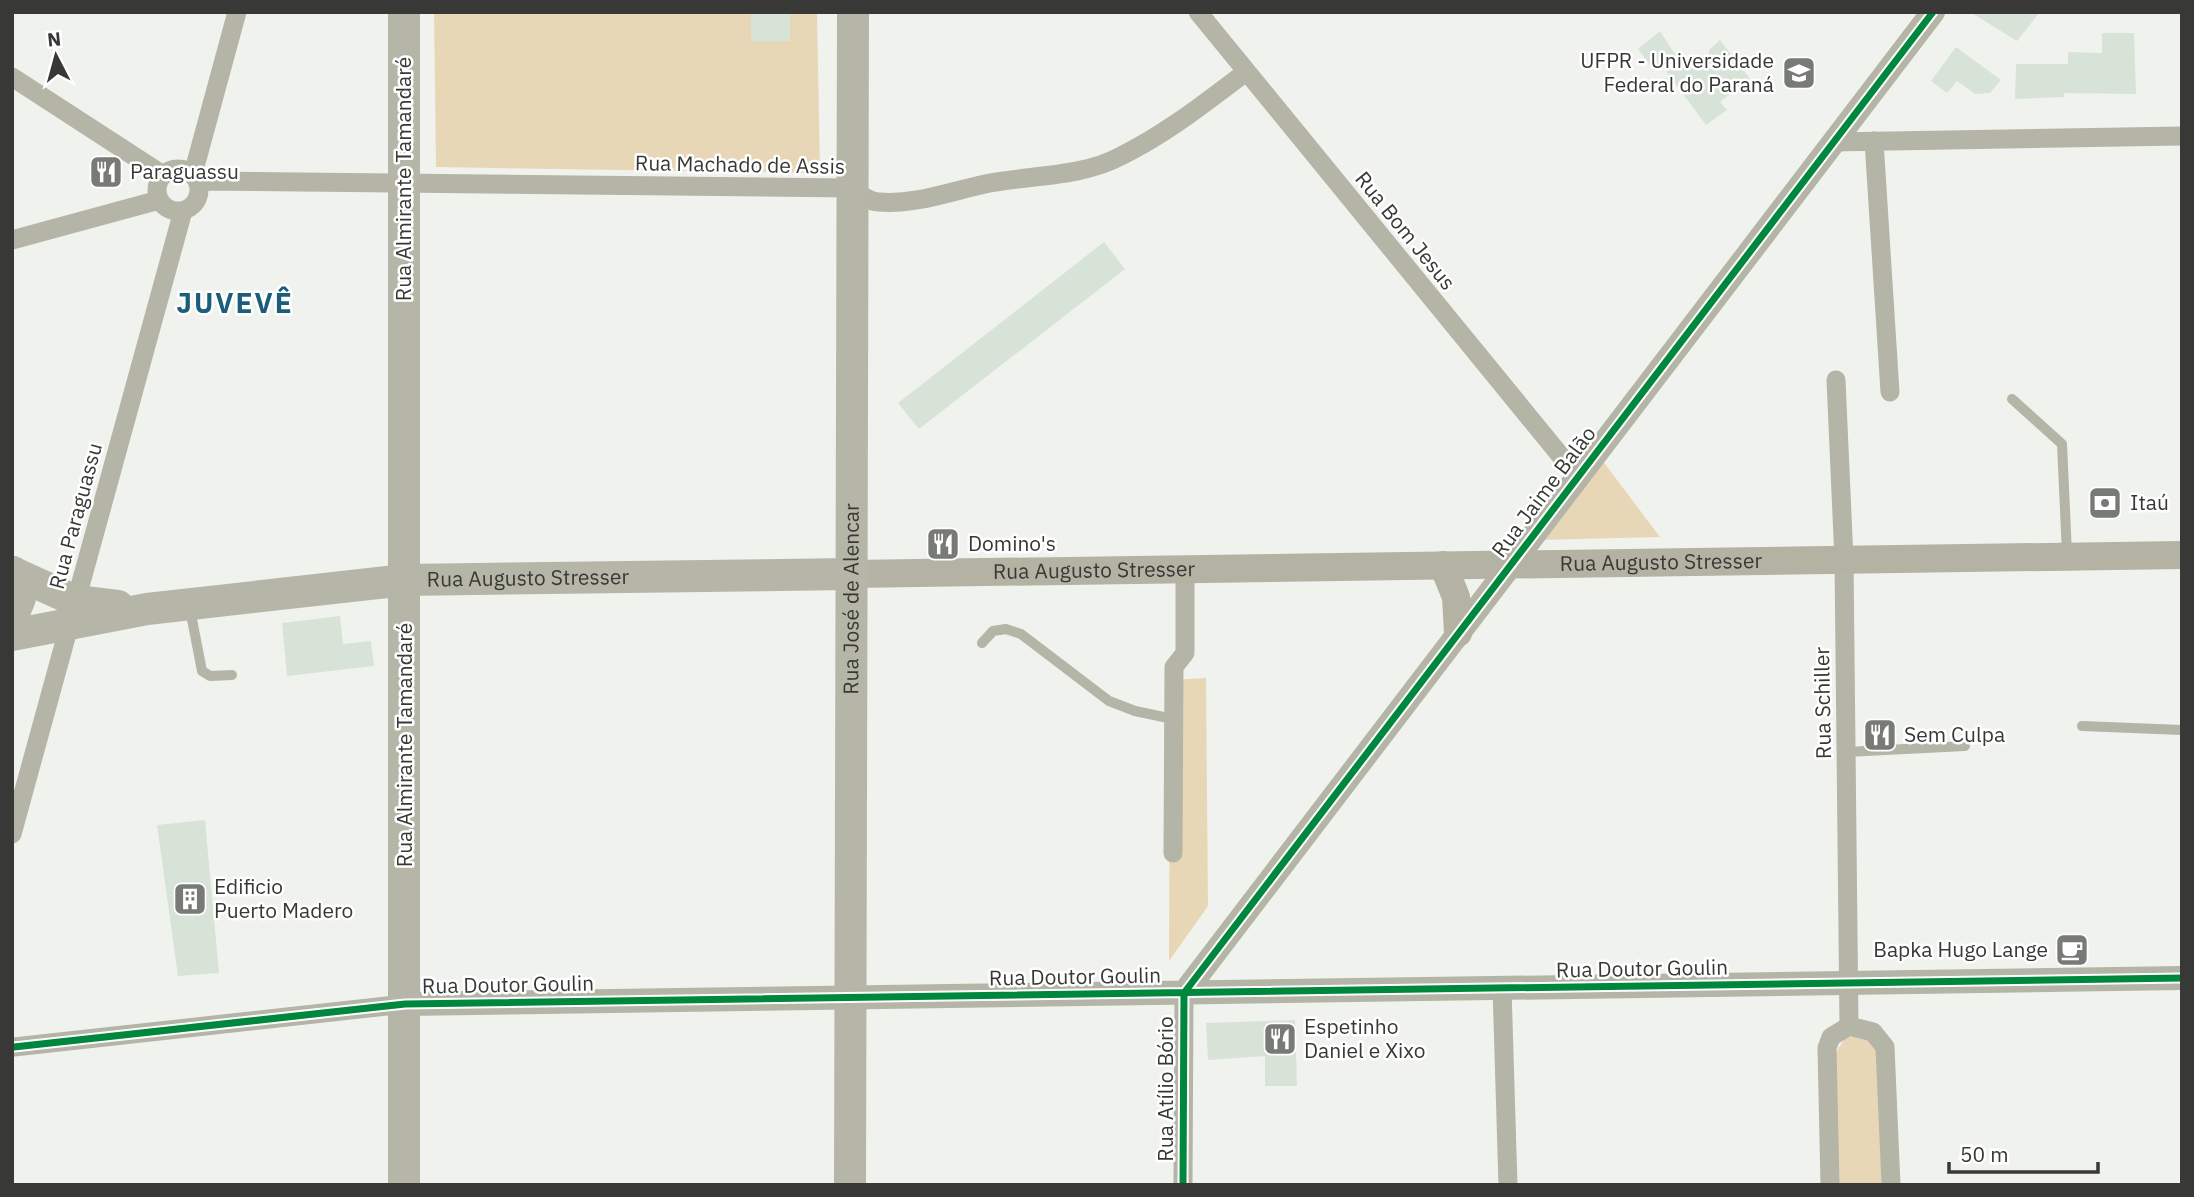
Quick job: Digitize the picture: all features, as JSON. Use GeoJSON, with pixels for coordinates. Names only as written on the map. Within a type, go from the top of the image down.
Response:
{"type":"FeatureCollection","features":[{"type":"Feature","properties":{"kind":"main road","name":"Rua Almirante Tamandaré"},"geometry":{"type":"LineString","coordinates":[[404,12],[404,1185]]}},
{"type":"Feature","properties":{"kind":"main road","name":"Rua José de Alencar"},"geometry":{"type":"LineString","coordinates":[[850,1185],[853,12]]}},
{"type":"Feature","properties":{"kind":"main road","name":"Rua Augusto Stresser"},"geometry":{"type":"LineString","coordinates":[[73,613],[189,605],[405,580],[2182,555]]}},
{"type":"Feature","properties":{"kind":"main road"},"geometry":{"type":"LineString","coordinates":[[1443,565],[1456,597],[1458,633]]}},
{"type":"Feature","properties":{"kind":"main road"},"geometry":{"type":"LineString","coordinates":[[13,572],[73,613]]}},
{"type":"Feature","properties":{"kind":"main road"},"geometry":{"type":"LineString","coordinates":[[12,618],[20,598],[13,572]]}},
{"type":"Feature","properties":{"kind":"main road"},"geometry":{"type":"LineString","coordinates":[[12,635],[73,613]]}},
{"type":"Feature","properties":{"kind":"street"},"geometry":{"type":"LineString","coordinates":[[195,178],[181,168],[163,175],[157,187],[159,200],[169,209],[183,211],[197,199],[195,178],[237,12]]}},
{"type":"Feature","properties":{"kind":"street","name":"Rua Jaime Balão"},"geometry":{"type":"LineString","coordinates":[[1184,993],[1933,12]]}},
{"type":"Feature","properties":{"kind":"street","name":"Rua Bom Jesus"},"geometry":{"type":"LineString","coordinates":[[1204,15],[1246,72],[1578,477]]}},
{"type":"Feature","properties":{"kind":"street","name":"Rua Machado de Assis"},"geometry":{"type":"LineString","coordinates":[[195,178],[851,188],[867,200],[913,200],[988,183],[1099,166],[1161,133],[1246,72]]}},
{"type":"Feature","properties":{"kind":"street"},"geometry":{"type":"LineString","coordinates":[[12,77],[163,175]]}},
{"type":"Feature","properties":{"kind":"street"},"geometry":{"type":"LineString","coordinates":[[1834,142],[2182,136]]}},
{"type":"Feature","properties":{"kind":"street"},"geometry":{"type":"LineString","coordinates":[[1874,141],[1890,392]]}},
{"type":"Feature","properties":{"kind":"street"},"geometry":{"type":"LineString","coordinates":[[12,240],[159,200]]}},
{"type":"Feature","properties":{"kind":"street","name":"Rua Paraguassu"},"geometry":{"type":"LineString","coordinates":[[12,834],[183,211]]}},
{"type":"Feature","properties":{"kind":"street","name":"Rua Schiller"},"geometry":{"type":"LineString","coordinates":[[1836,380],[1844,560],[1849,1026]]}},
{"type":"Feature","properties":{"kind":"street"},"geometry":{"type":"LineString","coordinates":[[1173,853],[1174,667],[1185,653],[1185,569]]}},
{"type":"Feature","properties":{"kind":"street","name":"Rua Doutor Goulin"},"geometry":{"type":"LineString","coordinates":[[14,1047],[405,1004],[2182,978]]}},
{"type":"Feature","properties":{"kind":"street"},"geometry":{"type":"LineString","coordinates":[[1502,988],[1508,1185]]}},
{"type":"Feature","properties":{"kind":"street","name":"Rua Atílio Bório"},"geometry":{"type":"LineString","coordinates":[[1183,1185],[1184,993]]}},
{"type":"Feature","properties":{"kind":"street"},"geometry":{"type":"LineString","coordinates":[[1830,1185],[1826,1056],[1832,1037],[1849,1026],[1873,1032],[1885,1047],[1891,1185]]}},
{"type":"Feature","properties":{"kind":"lane"},"geometry":{"type":"LineString","coordinates":[[2012,399],[2062,444],[2067,557]]}},
{"type":"Feature","properties":{"kind":"lane"},"geometry":{"type":"LineString","coordinates":[[189,605],[202,671],[210,676],[232,675]]}},
{"type":"Feature","properties":{"kind":"lane"},"geometry":{"type":"LineString","coordinates":[[982,643],[993,631],[1006,629],[1021,634],[1109,701],[1135,711],[1173,719]]}},
{"type":"Feature","properties":{"kind":"lane"},"geometry":{"type":"LineString","coordinates":[[2082,726],[2182,730]]}},
{"type":"Feature","properties":{"kind":"lane"},"geometry":{"type":"LineString","coordinates":[[1846,751],[1965,746]]}},
{"type":"Feature","properties":{"kind":"shaded area"},"geometry":{"type":"Polygon","coordinates":[[[434,12],[817,12],[820,173],[436,167],[434,12]]]}},
{"type":"Feature","properties":{"kind":"shaded area"},"geometry":{"type":"Polygon","coordinates":[[[1602,460],[1660,537],[1539,540],[1602,460]]]}},
{"type":"Feature","properties":{"kind":"shaded area"},"geometry":{"type":"Polygon","coordinates":[[[1206,678],[1208,906],[1169,961],[1170,680],[1206,678]]]}},
{"type":"Feature","properties":{"kind":"shaded area"},"geometry":{"type":"Polygon","coordinates":[[[1855,1035],[1866,1038],[1876,1046],[1882,1185],[1839,1185],[1835,1054],[1845,1038],[1855,1035]]]}},
{"type":"Feature","properties":{"kind":"building"},"geometry":{"type":"Polygon","coordinates":[[[751,12],[790,12],[790,41],[751,41],[751,12]]]}},
{"type":"Feature","properties":{"kind":"building"},"geometry":{"type":"Polygon","coordinates":[[[1970,12],[2040,12],[2017,41],[1970,12]]]}},
{"type":"Feature","properties":{"kind":"building"},"geometry":{"type":"Polygon","coordinates":[[[1660,31],[1682,65],[1685,63],[1691,69],[1709,55],[1709,50],[1720,40],[1750,79],[1720,102],[1727,110],[1706,125],[1660,63],[1653,69],[1638,49],[1660,31]]]}},
{"type":"Feature","properties":{"kind":"building"},"geometry":{"type":"Polygon","coordinates":[[[2102,33],[2134,33],[2136,94],[2064,93],[2064,97],[2015,99],[2016,64],[2068,64],[2068,52],[2102,53],[2102,33]]]}},
{"type":"Feature","properties":{"kind":"building"},"geometry":{"type":"Polygon","coordinates":[[[1956,47],[2001,80],[1990,93],[1975,94],[1957,81],[1947,93],[1931,81],[1956,47]]]}},
{"type":"Feature","properties":{"kind":"building"},"geometry":{"type":"Polygon","coordinates":[[[1104,242],[1125,269],[919,429],[898,403],[1104,242]]]}},
{"type":"Feature","properties":{"kind":"building"},"geometry":{"type":"Polygon","coordinates":[[[340,616],[343,644],[371,641],[374,666],[287,676],[282,623],[340,616]]]}},
{"type":"Feature","properties":{"kind":"building","name":"Edificio Puerto Madero"},"geometry":{"type":"Polygon","coordinates":[[[205,820],[219,973],[178,976],[157,825],[205,820]]]}},
{"type":"Feature","properties":{"kind":"building"},"geometry":{"type":"Polygon","coordinates":[[[1295,1020],[1297,1086],[1265,1086],[1265,1056],[1208,1060],[1206,1023],[1295,1020]]]}},
{"type":"Feature","properties":{"kind":"cycle path"},"geometry":{"type":"LineString","coordinates":[[1183,1185],[1184,993],[1933,12]]}},
{"type":"Feature","properties":{"kind":"cycle path"},"geometry":{"type":"LineString","coordinates":[[14,1047],[405,1004],[2182,978]]}},
{"type":"Feature","properties":{"kind":"place","name":"UFPR - Universidade Federal do Paraná"},"geometry":{"type":"Point","coordinates":[1799,73]}},
{"type":"Feature","properties":{"kind":"place","name":"Paraguassu"},"geometry":{"type":"Point","coordinates":[106,172]}},
{"type":"Feature","properties":{"kind":"place","name":"Itaú"},"geometry":{"type":"Point","coordinates":[2105,503]}},
{"type":"Feature","properties":{"kind":"place","name":"Domino's"},"geometry":{"type":"Point","coordinates":[943,544]}},
{"type":"Feature","properties":{"kind":"place","name":"Sem Culpa"},"geometry":{"type":"Point","coordinates":[1880,735]}},
{"type":"Feature","properties":{"kind":"place","name":"Edificio Puerto Madero"},"geometry":{"type":"Point","coordinates":[190,899]}},
{"type":"Feature","properties":{"kind":"place","name":"Bapka Hugo Lange"},"geometry":{"type":"Point","coordinates":[2072,950]}},
{"type":"Feature","properties":{"kind":"place","name":"Espetinho Daniel e Xixo"},"geometry":{"type":"Point","coordinates":[1280,1039]}},
{"type":"Feature","properties":{"kind":"district","name":"JUVEVÊ"},"geometry":{"type":"Point","coordinates":[235,303]}}]}
